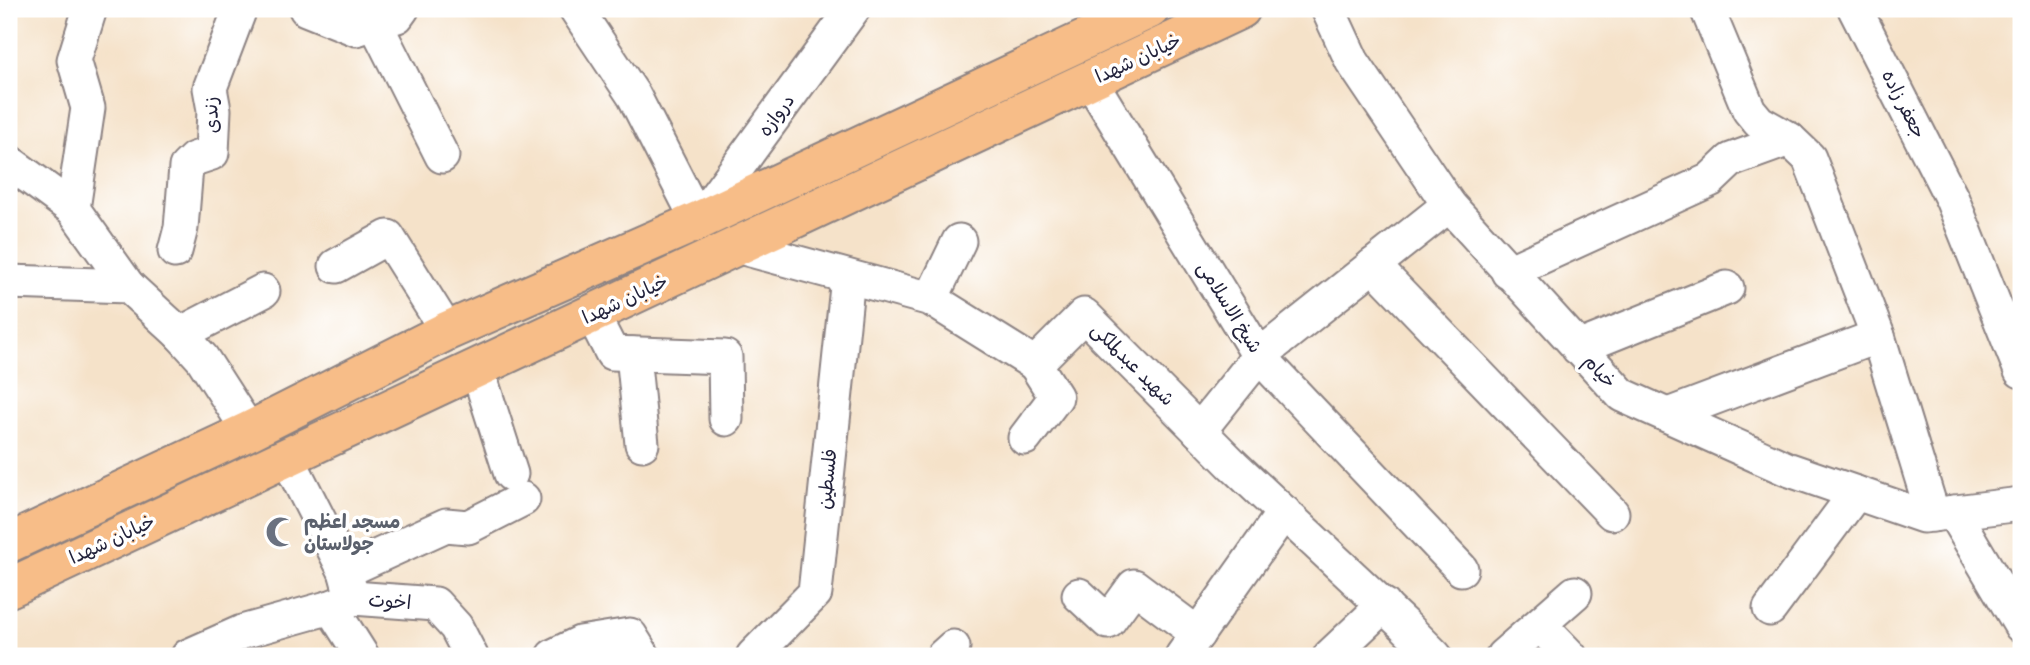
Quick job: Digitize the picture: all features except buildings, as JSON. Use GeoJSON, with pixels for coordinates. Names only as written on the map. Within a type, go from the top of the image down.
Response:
{"type":"FeatureCollection","features":[{"type":"Feature","properties":{"kind":"main road","name":"خیابان شهدا"},"geometry":{"type":"LineString","coordinates":[[9,543],[249,431],[447,331],[698,221],[1150,9]]}},
{"type":"Feature","properties":{"kind":"main road","name":"خیابان شهدا"},"geometry":{"type":"LineString","coordinates":[[9,588],[1241,9]]}},
{"type":"Feature","properties":{"kind":"street"},"geometry":{"type":"LineString","coordinates":[[73,209],[88,108],[74,60],[90,9]]}},
{"type":"Feature","properties":{"kind":"street","name":"زندی"},"geometry":{"type":"LineString","coordinates":[[175,251],[181,228],[186,167],[194,159],[212,153],[214,110],[210,88],[240,9]]}},
{"type":"Feature","properties":{"kind":"street"},"geometry":{"type":"LineString","coordinates":[[306,9],[356,29],[388,16],[442,156]]}},
{"type":"Feature","properties":{"kind":"street"},"geometry":{"type":"LineString","coordinates":[[576,9],[634,96],[698,221]]}},
{"type":"Feature","properties":{"kind":"street","name":"دروازه"},"geometry":{"type":"LineString","coordinates":[[698,221],[853,9]]}},
{"type":"Feature","properties":{"kind":"street","name":"خیام"},"geometry":{"type":"LineString","coordinates":[[1328,9],[1352,61],[1450,205],[1622,395],[1787,469],[1923,516],[2021,504]]}},
{"type":"Feature","properties":{"kind":"street"},"geometry":{"type":"LineString","coordinates":[[1707,9],[1749,110],[1759,122],[1790,139],[1810,158],[1943,513],[2021,626]]}},
{"type":"Feature","properties":{"kind":"street","name":"جعفر زاده"},"geometry":{"type":"LineString","coordinates":[[1855,9],[1952,199],[2021,371]]}},
{"type":"Feature","properties":{"kind":"street","name":"شیخ الاسلامی"},"geometry":{"type":"LineString","coordinates":[[1090,80],[1259,355],[1461,569]]}},
{"type":"Feature","properties":{"kind":"street"},"geometry":{"type":"LineString","coordinates":[[1508,272],[1710,180],[1731,160],[1790,139]]}},
{"type":"Feature","properties":{"kind":"street"},"geometry":{"type":"LineString","coordinates":[[9,162],[73,209],[128,286],[202,358],[249,431]]}},
{"type":"Feature","properties":{"kind":"street"},"geometry":{"type":"LineString","coordinates":[[1199,431],[1259,355],[1450,205]]}},
{"type":"Feature","properties":{"kind":"street"},"geometry":{"type":"LineString","coordinates":[[337,266],[388,237],[447,331]]}},
{"type":"Feature","properties":{"kind":"street"},"geometry":{"type":"LineString","coordinates":[[931,299],[959,241]]}},
{"type":"Feature","properties":{"kind":"street"},"geometry":{"type":"LineString","coordinates":[[736,246],[931,299],[1035,364],[1056,397],[1025,438]]}},
{"type":"Feature","properties":{"kind":"street"},"geometry":{"type":"LineString","coordinates":[[1373,265],[1612,513]]}},
{"type":"Feature","properties":{"kind":"street","name":"فلسطین"},"geometry":{"type":"LineString","coordinates":[[753,656],[815,593],[848,276]]}},
{"type":"Feature","properties":{"kind":"street"},"geometry":{"type":"LineString","coordinates":[[9,282],[128,286]]}},
{"type":"Feature","properties":{"kind":"street"},"geometry":{"type":"LineString","coordinates":[[1578,348],[1727,288]]}},
{"type":"Feature","properties":{"kind":"street"},"geometry":{"type":"LineString","coordinates":[[180,334],[263,290]]}},
{"type":"Feature","properties":{"kind":"street"},"geometry":{"type":"LineString","coordinates":[[593,314],[612,353],[725,358],[726,419]]}},
{"type":"Feature","properties":{"kind":"street","name":"شهید عبدلملکی"},"geometry":{"type":"LineString","coordinates":[[1035,364],[1084,315],[1199,431],[1435,656]]}},
{"type":"Feature","properties":{"kind":"street"},"geometry":{"type":"LineString","coordinates":[[1668,415],[1878,336]]}},
{"type":"Feature","properties":{"kind":"street"},"geometry":{"type":"LineString","coordinates":[[633,354],[642,444]]}},
{"type":"Feature","properties":{"kind":"street"},"geometry":{"type":"LineString","coordinates":[[188,656],[242,644],[343,592],[446,525],[468,527],[517,487],[477,368]]}},
{"type":"Feature","properties":{"kind":"street"},"geometry":{"type":"LineString","coordinates":[[287,457],[343,592],[362,656]]}},
{"type":"Feature","properties":{"kind":"street"},"geometry":{"type":"LineString","coordinates":[[1770,608],[1856,493]]}},
{"type":"Feature","properties":{"kind":"street"},"geometry":{"type":"LineString","coordinates":[[1079,595],[1108,622],[1134,586],[1190,645],[1284,512]]}},
{"type":"Feature","properties":{"kind":"street","name":"اخوت"},"geometry":{"type":"LineString","coordinates":[[343,592],[435,604],[456,627],[471,656]]}},
{"type":"Feature","properties":{"kind":"street"},"geometry":{"type":"LineString","coordinates":[[1503,656],[1575,593]]}},
{"type":"Feature","properties":{"kind":"street"},"geometry":{"type":"LineString","coordinates":[[1330,656],[1384,605]]}},
{"type":"Feature","properties":{"kind":"street"},"geometry":{"type":"LineString","coordinates":[[1540,625],[1570,656]]}},
{"type":"Feature","properties":{"kind":"street"},"geometry":{"type":"LineString","coordinates":[[553,656],[580,643],[630,635],[643,656]]}},
{"type":"Feature","properties":{"kind":"place","name":"مسجد اعظم جولاستان"},"geometry":{"type":"Point","coordinates":[281,532]}}]}
